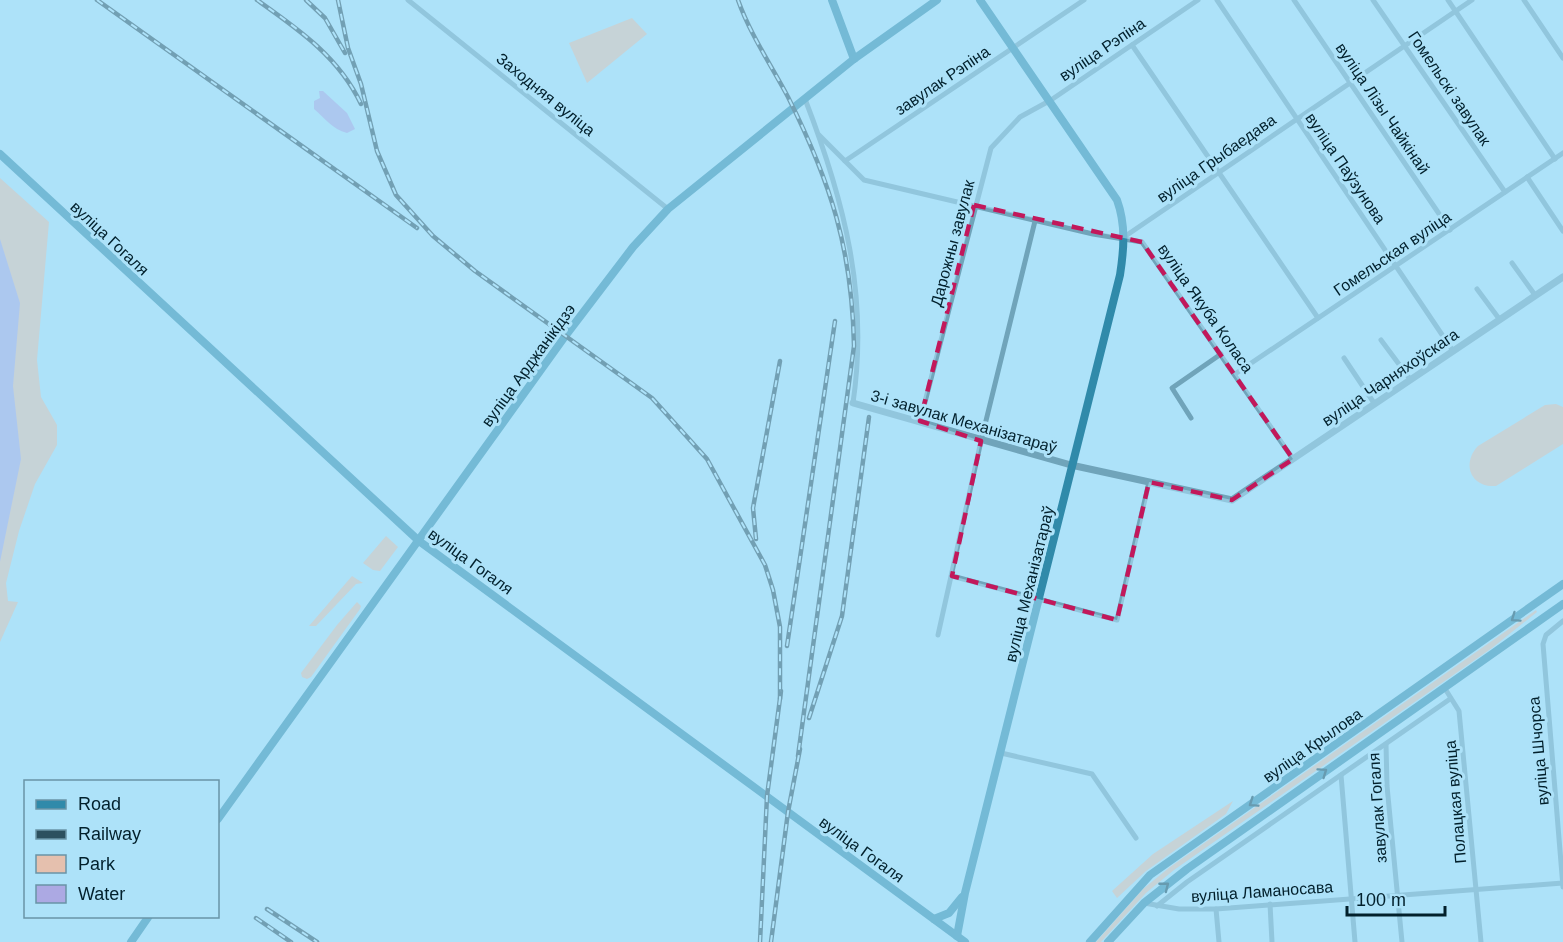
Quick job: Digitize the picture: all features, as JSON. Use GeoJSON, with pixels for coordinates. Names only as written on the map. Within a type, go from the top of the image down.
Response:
{"type":"FeatureCollection","features":[{"type":"Feature","properties":{"kind":"main road"},"geometry":{"type":"LineString","coordinates":[[832,0],[854,59]]}},
{"type":"Feature","properties":{"kind":"main road","name":"вуліца Арджанікідзэ"},"geometry":{"type":"LineString","coordinates":[[219,818],[573,326],[633,247],[668,209],[854,59],[937,0]]}},
{"type":"Feature","properties":{"kind":"main road"},"geometry":{"type":"LineString","coordinates":[[980,0],[1051,100],[1117,200],[1123,216],[1124,237]]}},
{"type":"Feature","properties":{"kind":"main road","name":"вуліца Гогаля"},"geometry":{"type":"LineString","coordinates":[[0,154],[419,541],[965,942]]}},
{"type":"Feature","properties":{"kind":"main road","name":"вуліца Механізатараў"},"geometry":{"type":"LineString","coordinates":[[957,936],[965,893],[1120,275],[1124,237]]}},
{"type":"Feature","properties":{"kind":"main road","name":"вуліца Крылова"},"geometry":{"type":"LineString","coordinates":[[1090,942],[1150,875],[1563,584]]}},
{"type":"Feature","properties":{"kind":"main road"},"geometry":{"type":"LineString","coordinates":[[1539,601],[1547,616]]}},
{"type":"Feature","properties":{"kind":"main road","name":"вуліца Крылова"},"geometry":{"type":"LineString","coordinates":[[1108,942],[1144,903],[1186,869],[1563,604]]}},
{"type":"Feature","properties":{"kind":"main road"},"geometry":{"type":"LineString","coordinates":[[934,919],[949,914],[965,893]]}},
{"type":"Feature","properties":{"kind":"main road"},"geometry":{"type":"LineString","coordinates":[[131,942],[148,918]]}},
{"type":"Feature","properties":{"kind":"street","name":"Заходняя вуліца"},"geometry":{"type":"LineString","coordinates":[[408,0],[668,209]]}},
{"type":"Feature","properties":{"kind":"street","name":"завулак Рэпіна"},"geometry":{"type":"LineString","coordinates":[[845,161],[1084,0]]}},
{"type":"Feature","properties":{"kind":"street","name":"вуліца Рэпіна"},"geometry":{"type":"LineString","coordinates":[[1051,100],[1198,0]]}},
{"type":"Feature","properties":{"kind":"street","name":"вуліца Паўзунова"},"geometry":{"type":"LineString","coordinates":[[1217,0],[1453,351]]}},
{"type":"Feature","properties":{"kind":"street","name":"вуліца Лізы Чайкінай"},"geometry":{"type":"LineString","coordinates":[[1294,0],[1450,230]]}},
{"type":"Feature","properties":{"kind":"street","name":"Гомельскі завулак"},"geometry":{"type":"LineString","coordinates":[[1373,0],[1505,192]]}},
{"type":"Feature","properties":{"kind":"street"},"geometry":{"type":"LineString","coordinates":[[1448,0],[1555,159]]}},
{"type":"Feature","properties":{"kind":"street","name":"вуліца Грыбаедава"},"geometry":{"type":"LineString","coordinates":[[1124,237],[1472,0]]}},
{"type":"Feature","properties":{"kind":"street"},"geometry":{"type":"LineString","coordinates":[[1524,0],[1563,58]]}},
{"type":"Feature","properties":{"kind":"street"},"geometry":{"type":"LineString","coordinates":[[1132,45],[1318,318]]}},
{"type":"Feature","properties":{"kind":"street","name":"3-і завулак Механізатараў"},"geometry":{"type":"LineString","coordinates":[[805,99],[841,202],[858,301],[859,345],[853,404],[1071,465],[1232,500]]}},
{"type":"Feature","properties":{"kind":"street","name":"Дарожны завулак"},"geometry":{"type":"LineString","coordinates":[[920,421],[991,148],[998,137],[1020,117],[1051,100]]}},
{"type":"Feature","properties":{"kind":"street"},"geometry":{"type":"LineString","coordinates":[[819,135],[864,180],[1093,234],[1124,237]]}},
{"type":"Feature","properties":{"kind":"street","name":"Гомельская вуліца"},"geometry":{"type":"LineString","coordinates":[[1235,374],[1563,153]]}},
{"type":"Feature","properties":{"kind":"street"},"geometry":{"type":"LineString","coordinates":[[1527,177],[1563,231]]}},
{"type":"Feature","properties":{"kind":"street"},"geometry":{"type":"LineString","coordinates":[[938,635],[981,441],[1035,220]]}},
{"type":"Feature","properties":{"kind":"street","name":"вуліца Якуба Коласа"},"geometry":{"type":"LineString","coordinates":[[1124,237],[1142,242],[1293,459]]}},
{"type":"Feature","properties":{"kind":"street"},"geometry":{"type":"LineString","coordinates":[[1512,264],[1535,295]]}},
{"type":"Feature","properties":{"kind":"street","name":"вуліца Чарняхоўскага"},"geometry":{"type":"LineString","coordinates":[[1232,500],[1563,277]]}},
{"type":"Feature","properties":{"kind":"street"},"geometry":{"type":"LineString","coordinates":[[1477,289],[1500,320]]}},
{"type":"Feature","properties":{"kind":"street"},"geometry":{"type":"LineString","coordinates":[[1381,340],[1410,379]]}},
{"type":"Feature","properties":{"kind":"street"},"geometry":{"type":"LineString","coordinates":[[1191,418],[1172,388],[1221,354]]}},
{"type":"Feature","properties":{"kind":"street"},"geometry":{"type":"LineString","coordinates":[[1344,358],[1374,404]]}},
{"type":"Feature","properties":{"kind":"street"},"geometry":{"type":"LineString","coordinates":[[952,576],[1117,620],[1149,482]]}},
{"type":"Feature","properties":{"kind":"street","name":"вуліца Шчорса"},"geometry":{"type":"LineString","coordinates":[[1563,621],[1546,635],[1544,644],[1563,887]]}},
{"type":"Feature","properties":{"kind":"street","name":"Полацкая вуліца"},"geometry":{"type":"LineString","coordinates":[[1444,687],[1460,711],[1481,942]]}},
{"type":"Feature","properties":{"kind":"street"},"geometry":{"type":"LineString","coordinates":[[1157,906],[1450,699]]}},
{"type":"Feature","properties":{"kind":"street","name":"завулак Гогаля"},"geometry":{"type":"LineString","coordinates":[[1386,744],[1402,942]]}},
{"type":"Feature","properties":{"kind":"street"},"geometry":{"type":"LineString","coordinates":[[1001,753],[1092,774],[1136,838]]}},
{"type":"Feature","properties":{"kind":"street"},"geometry":{"type":"LineString","coordinates":[[1341,775],[1355,942]]}},
{"type":"Feature","properties":{"kind":"street","name":"вуліца Ламаносава"},"geometry":{"type":"LineString","coordinates":[[1144,903],[1179,909],[1216,909],[1563,883]]}},
{"type":"Feature","properties":{"kind":"street"},"geometry":{"type":"LineString","coordinates":[[1270,904],[1272,940]]}},
{"type":"Feature","properties":{"kind":"street"},"geometry":{"type":"LineString","coordinates":[[1216,909],[1219,942]]}},
{"type":"Feature","properties":{"kind":"highlighted area"},"geometry":{"type":"Polygon","coordinates":[[[974,205],[1142,242],[1293,459],[1232,500],[1149,482],[1117,620],[952,576],[981,441],[920,421],[974,205]]]}},
{"type":"Feature","properties":{"kind":"green space"},"geometry":{"type":"Polygon","coordinates":[[[632,18],[647,34],[587,83],[569,43],[632,18]]]}},
{"type":"Feature","properties":{"kind":"green space"},"geometry":{"type":"Polygon","coordinates":[[[0,178],[49,222],[37,360],[41,397],[57,425],[57,445],[35,484],[19,531],[6,583],[8,601],[18,602],[0,642],[0,178]]]}},
{"type":"Feature","properties":{"kind":"green space"},"geometry":{"type":"Polygon","coordinates":[[[1556,404],[1563,407],[1563,444],[1496,486],[1487,486],[1475,479],[1471,474],[1470,460],[1478,446],[1545,405],[1556,404]]]}},
{"type":"Feature","properties":{"kind":"green space"},"geometry":{"type":"Polygon","coordinates":[[[386,536],[398,547],[380,571],[373,570],[363,563],[386,536]]]}},
{"type":"Feature","properties":{"kind":"green space"},"geometry":{"type":"Polygon","coordinates":[[[352,576],[363,583],[356,584],[316,626],[309,626],[352,576]]]}},
{"type":"Feature","properties":{"kind":"green space"},"geometry":{"type":"Polygon","coordinates":[[[357,602],[361,606],[360,609],[311,677],[307,679],[302,677],[301,673],[357,602]]]}},
{"type":"Feature","properties":{"kind":"green space"},"geometry":{"type":"Polygon","coordinates":[[[1536,610],[1537,612],[1492,648],[1174,870],[1146,893],[1101,942],[1096,942],[1143,889],[1170,867],[1536,610]]]}},
{"type":"Feature","properties":{"kind":"green space"},"geometry":{"type":"Polygon","coordinates":[[[1233,801],[1226,814],[1146,871],[1117,898],[1112,891],[1153,854],[1233,801]]]}},
{"type":"Feature","properties":{"kind":"water"},"geometry":{"type":"Polygon","coordinates":[[[319,91],[323,91],[347,113],[355,129],[347,133],[342,131],[314,109],[314,101],[320,98],[319,91]]]}},
{"type":"Feature","properties":{"kind":"water"},"geometry":{"type":"Polygon","coordinates":[[[0,239],[20,303],[13,386],[21,459],[0,562],[0,239]]]}},
{"type":"Feature","properties":{"kind":"railway"},"geometry":{"type":"LineString","coordinates":[[97,0],[417,228]]}},
{"type":"Feature","properties":{"kind":"railway"},"geometry":{"type":"LineString","coordinates":[[257,0],[316,45],[341,72],[361,104]]}},
{"type":"Feature","properties":{"kind":"railway"},"geometry":{"type":"LineString","coordinates":[[306,0],[325,18],[345,53]]}},
{"type":"Feature","properties":{"kind":"railway"},"geometry":{"type":"LineString","coordinates":[[338,0],[348,48],[361,84],[377,151],[396,195],[433,236],[475,271],[652,398],[707,459],[765,565],[773,590],[780,627],[780,699]]}},
{"type":"Feature","properties":{"kind":"railway"},"geometry":{"type":"LineString","coordinates":[[738,0],[803,128],[827,188],[844,247],[852,311],[854,346],[798,756]]}},
{"type":"Feature","properties":{"kind":"railway"},"geometry":{"type":"LineString","coordinates":[[787,646],[835,321]]}},
{"type":"Feature","properties":{"kind":"railway"},"geometry":{"type":"LineString","coordinates":[[756,539],[753,508],[780,361]]}},
{"type":"Feature","properties":{"kind":"railway"},"geometry":{"type":"LineString","coordinates":[[809,718],[842,616],[869,417]]}},
{"type":"Feature","properties":{"kind":"railway"},"geometry":{"type":"LineString","coordinates":[[760,942],[767,796],[781,691]]}},
{"type":"Feature","properties":{"kind":"railway"},"geometry":{"type":"LineString","coordinates":[[771,942],[788,812],[800,749]]}},
{"type":"Feature","properties":{"kind":"railway"},"geometry":{"type":"LineString","coordinates":[[267,909],[317,942]]}},
{"type":"Feature","properties":{"kind":"railway"},"geometry":{"type":"LineString","coordinates":[[256,918],[291,942]]}}]}
